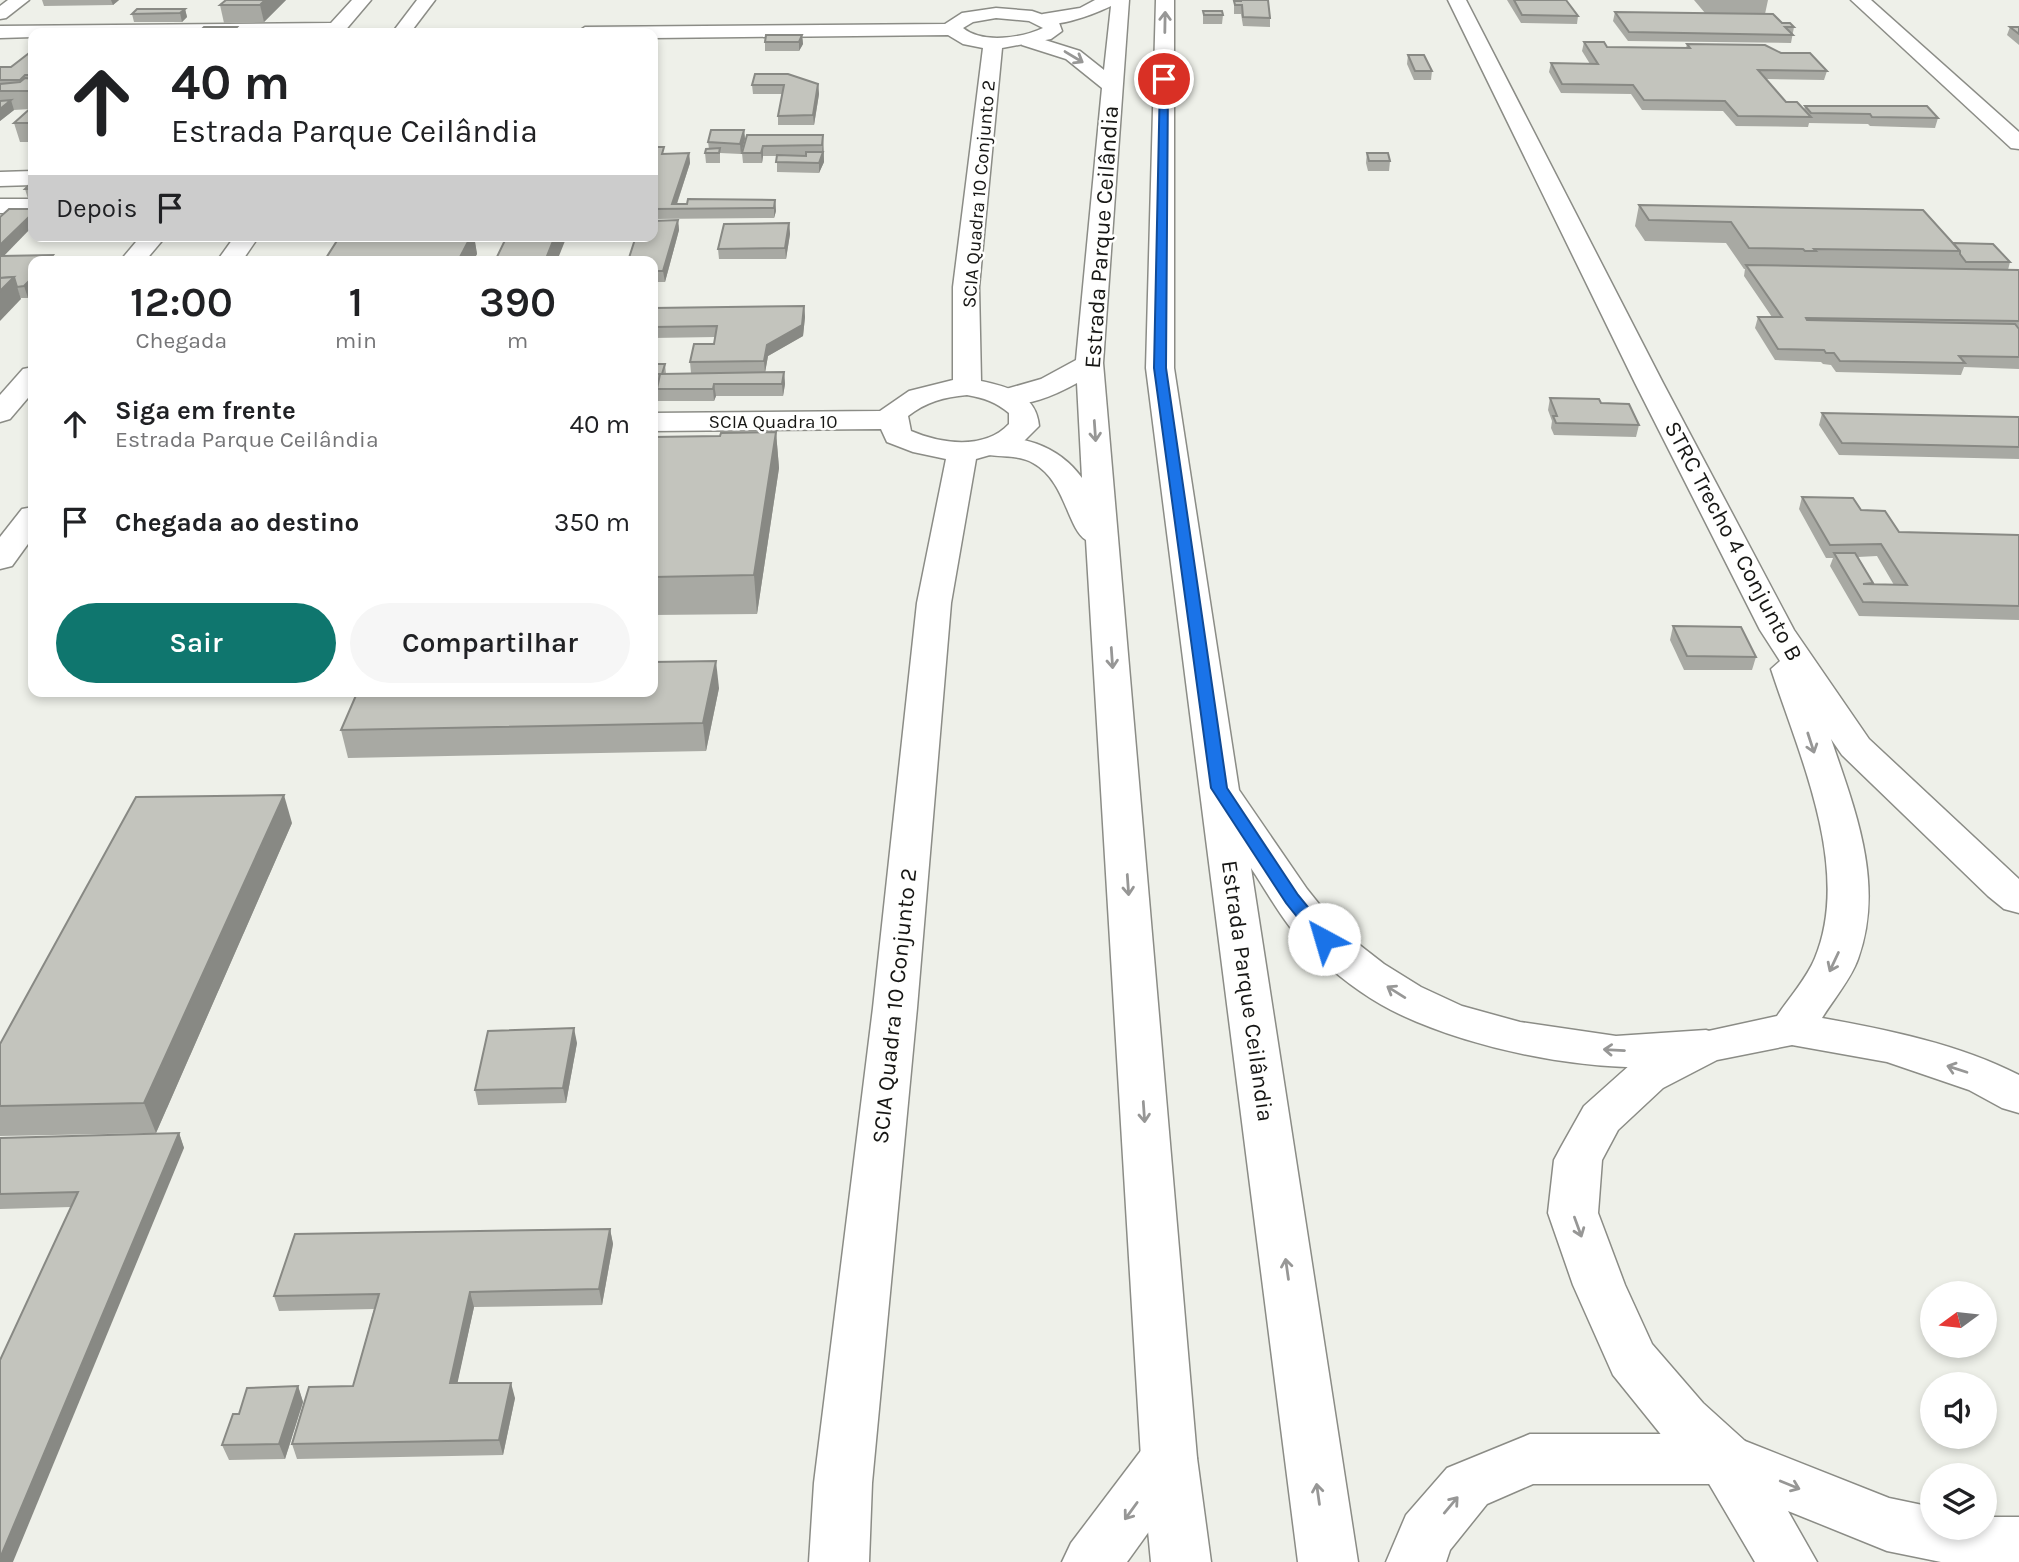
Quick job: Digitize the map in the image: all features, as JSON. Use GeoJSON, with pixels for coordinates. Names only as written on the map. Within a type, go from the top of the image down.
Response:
{"type":"FeatureCollection","features":[{"type":"Feature","properties":{"kind":"main road"},"geometry":{"type":"LineString","coordinates":[[0,14],[20,0]]}},
{"type":"Feature","properties":{"kind":"main road"},"geometry":{"type":"LineString","coordinates":[[338,28],[362,0]]}},
{"type":"Feature","properties":{"kind":"main road"},"geometry":{"type":"LineString","coordinates":[[404,28],[426,0]]}},
{"type":"Feature","properties":{"kind":"main road"},"geometry":{"type":"LineString","coordinates":[[1043,19],[1085,13],[1108,0]]}},
{"type":"Feature","properties":{"kind":"main road","name":"Estrada Parque Ceilândia"},"geometry":{"type":"LineString","coordinates":[[1119,0],[1089,363],[1169,1458],[1181,1562]]}},
{"type":"Feature","properties":{"kind":"main road","name":"Estrada Parque Ceilândia"},"geometry":{"type":"LineString","coordinates":[[1165,0],[1160,368],[1328,1562]]}},
{"type":"Feature","properties":{"kind":"main road","name":"STRC Trecho 4 Conjunto B"},"geometry":{"type":"LineString","coordinates":[[1457,0],[1777,630],[1855,747],[2019,899]]}},
{"type":"Feature","properties":{"kind":"main road"},"geometry":{"type":"LineString","coordinates":[[1860,0],[2019,143]]}},
{"type":"Feature","properties":{"kind":"main road"},"geometry":{"type":"LineString","coordinates":[[658,32],[952,29],[962,37],[993,43],[1029,41],[1053,31],[1052,24],[1043,19],[998,7],[960,20],[954,23],[952,29]]}},
{"type":"Feature","properties":{"kind":"main road"},"geometry":{"type":"LineString","coordinates":[[0,32],[28,32]]}},
{"type":"Feature","properties":{"kind":"main road"},"geometry":{"type":"LineString","coordinates":[[1029,41],[1073,55],[1112,86]]}},
{"type":"Feature","properties":{"kind":"main road","name":"SCIA Quadra 10 Conjunto 2"},"geometry":{"type":"LineString","coordinates":[[967,387],[966,288],[993,43]]}},
{"type":"Feature","properties":{"kind":"main road"},"geometry":{"type":"LineString","coordinates":[[0,49],[28,49]]}},
{"type":"Feature","properties":{"kind":"main road"},"geometry":{"type":"LineString","coordinates":[[0,179],[28,178]]}},
{"type":"Feature","properties":{"kind":"main road"},"geometry":{"type":"LineString","coordinates":[[0,206],[28,206]]}},
{"type":"Feature","properties":{"kind":"main road"},"geometry":{"type":"LineString","coordinates":[[136,256],[149,242]]}},
{"type":"Feature","properties":{"kind":"main road"},"geometry":{"type":"LineString","coordinates":[[1009,397],[1044,390],[1062,382],[1089,363]]}},
{"type":"Feature","properties":{"kind":"main road"},"geometry":{"type":"LineString","coordinates":[[1,410],[28,380]]}},
{"type":"Feature","properties":{"kind":"main road"},"geometry":{"type":"LineString","coordinates":[[975,449],[1010,440],[1024,426],[1023,411],[1009,397],[992,390],[944,388],[920,395],[892,414],[897,436],[914,444],[975,449],[1035,452],[1051,461],[1082,502],[1104,558]]}},
{"type":"Feature","properties":{"kind":"main road","name":"SCIA Quadra 10"},"geometry":{"type":"LineString","coordinates":[[658,422],[894,420]]}},
{"type":"Feature","properties":{"kind":"main road","name":"SCIA Quadra 10 Conjunto 2"},"geometry":{"type":"LineString","coordinates":[[838,1562],[843,1483],[893,1021],[934,603],[975,449]]}},
{"type":"Feature","properties":{"kind":"main road"},"geometry":{"type":"LineString","coordinates":[[0,559],[28,523]]}},
{"type":"Feature","properties":{"kind":"main road"},"geometry":{"type":"LineString","coordinates":[[1777,630],[1812,747],[1835,808],[1848,868],[1849,915],[1836,961],[1792,1029]]}},
{"type":"Feature","properties":{"kind":"main road"},"geometry":{"type":"LineString","coordinates":[[1219,788],[1292,899],[1324,939],[1369,975],[1405,998],[1447,1017],[1520,1038],[1616,1052],[1706,1046],[1792,1029],[1891,1047],[1985,1078],[2019,1096]]}},
{"type":"Feature","properties":{"kind":"main road"},"geometry":{"type":"LineString","coordinates":[[1706,1046],[1647,1076],[1601,1118],[1578,1160],[1573,1213],[1599,1285],[1632,1359],[1683,1420],[1725,1459],[1787,1562]]}},
{"type":"Feature","properties":{"kind":"main road"},"geometry":{"type":"LineString","coordinates":[[1092,1562],[1169,1458]]}},
{"type":"Feature","properties":{"kind":"main road"},"geometry":{"type":"LineString","coordinates":[[1416,1562],[1427,1534],[1466,1486],[1530,1459],[1725,1459],[1887,1524],[1989,1545],[2019,1545]]}},
{"type":"Feature","properties":{"kind":"building"},"geometry":{"type":"Polygon","coordinates":[[[226,0],[265,0],[260,5],[220,5],[226,0]]]}},
{"type":"Feature","properties":{"kind":"building"},"geometry":{"type":"Polygon","coordinates":[[[1268,0],[1270,18],[1243,17],[1242,5],[1235,5],[1234,1],[1268,0]]]}},
{"type":"Feature","properties":{"kind":"building"},"geometry":{"type":"Polygon","coordinates":[[[1514,0],[1566,0],[1578,16],[1522,15],[1514,0]]]}},
{"type":"Feature","properties":{"kind":"building"},"geometry":{"type":"Polygon","coordinates":[[[137,9],[185,9],[180,13],[132,14],[137,9]]]}},
{"type":"Feature","properties":{"kind":"building"},"geometry":{"type":"Polygon","coordinates":[[[1203,11],[1222,11],[1223,15],[1204,15],[1203,11]]]}},
{"type":"Feature","properties":{"kind":"building"},"geometry":{"type":"Polygon","coordinates":[[[1615,12],[1773,14],[1782,23],[1790,23],[1794,27],[1785,27],[1793,35],[1629,32],[1615,12]]]}},
{"type":"Feature","properties":{"kind":"building"},"geometry":{"type":"Polygon","coordinates":[[[204,27],[237,27],[236,28],[204,27]]]}},
{"type":"Feature","properties":{"kind":"building"},"geometry":{"type":"Polygon","coordinates":[[[2010,27],[2019,27],[2019,34],[2010,27]]]}},
{"type":"Feature","properties":{"kind":"building"},"geometry":{"type":"Polygon","coordinates":[[[766,35],[802,35],[799,42],[765,42],[766,35]]]}},
{"type":"Feature","properties":{"kind":"building"},"geometry":{"type":"Polygon","coordinates":[[[1584,42],[1604,42],[1607,47],[1765,45],[1781,53],[1810,53],[1827,71],[1758,70],[1786,102],[1797,102],[1811,117],[1738,116],[1725,101],[1644,100],[1633,85],[1562,84],[1551,63],[1598,64],[1584,42]]]}},
{"type":"Feature","properties":{"kind":"building"},"geometry":{"type":"Polygon","coordinates":[[[28,54],[28,75],[20,80],[0,80],[0,67],[11,67],[28,54]]]}},
{"type":"Feature","properties":{"kind":"building"},"geometry":{"type":"Polygon","coordinates":[[[1408,55],[1424,55],[1432,71],[1415,71],[1408,55]]]}},
{"type":"Feature","properties":{"kind":"building"},"geometry":{"type":"Polygon","coordinates":[[[755,74],[788,74],[818,84],[813,115],[778,116],[784,85],[752,85],[755,74]]]}},
{"type":"Feature","properties":{"kind":"building"},"geometry":{"type":"Polygon","coordinates":[[[28,78],[28,91],[0,91],[0,84],[28,78]]]}},
{"type":"Feature","properties":{"kind":"building"},"geometry":{"type":"Polygon","coordinates":[[[11,100],[0,109],[0,101],[11,100]]]}},
{"type":"Feature","properties":{"kind":"building"},"geometry":{"type":"Polygon","coordinates":[[[1805,106],[1927,106],[1938,118],[1811,113],[1805,106]]]}},
{"type":"Feature","properties":{"kind":"building"},"geometry":{"type":"Polygon","coordinates":[[[28,110],[28,123],[14,123],[28,110]]]}},
{"type":"Feature","properties":{"kind":"building"},"geometry":{"type":"Polygon","coordinates":[[[711,130],[744,130],[740,144],[708,142],[711,130]]]}},
{"type":"Feature","properties":{"kind":"building"},"geometry":{"type":"Polygon","coordinates":[[[747,135],[823,135],[822,145],[763,146],[761,153],[742,153],[747,135]]]}},
{"type":"Feature","properties":{"kind":"building"},"geometry":{"type":"Polygon","coordinates":[[[658,147],[664,147],[662,154],[689,153],[672,204],[687,204],[688,199],[775,200],[774,208],[658,209],[658,147]]]}},
{"type":"Feature","properties":{"kind":"building"},"geometry":{"type":"Polygon","coordinates":[[[720,148],[719,153],[705,153],[706,149],[720,148]]]}},
{"type":"Feature","properties":{"kind":"building"},"geometry":{"type":"Polygon","coordinates":[[[806,152],[823,152],[819,163],[776,162],[777,155],[806,156],[806,152]]]}},
{"type":"Feature","properties":{"kind":"building"},"geometry":{"type":"Polygon","coordinates":[[[1367,153],[1388,153],[1390,161],[1369,161],[1367,153]]]}},
{"type":"Feature","properties":{"kind":"building"},"geometry":{"type":"Polygon","coordinates":[[[1639,205],[1923,210],[1960,251],[1805,251],[1749,248],[1731,222],[1649,220],[1639,205]]]}},
{"type":"Feature","properties":{"kind":"building"},"geometry":{"type":"Polygon","coordinates":[[[9,209],[28,209],[28,218],[0,245],[0,217],[9,209]]]}},
{"type":"Feature","properties":{"kind":"building"},"geometry":{"type":"Polygon","coordinates":[[[678,220],[663,271],[658,271],[658,256],[630,256],[634,242],[658,242],[658,221],[678,220]]]}},
{"type":"Feature","properties":{"kind":"building"},"geometry":{"type":"Polygon","coordinates":[[[789,223],[785,248],[718,249],[724,224],[789,223]]]}},
{"type":"Feature","properties":{"kind":"building"},"geometry":{"type":"Polygon","coordinates":[[[336,242],[468,242],[461,256],[327,256],[336,242]]]}},
{"type":"Feature","properties":{"kind":"building"},"geometry":{"type":"Polygon","coordinates":[[[504,242],[553,242],[547,256],[497,256],[504,242]]]}},
{"type":"Feature","properties":{"kind":"building"},"geometry":{"type":"Polygon","coordinates":[[[1953,243],[1993,244],[2010,262],[1966,262],[1953,243]]]}},
{"type":"Feature","properties":{"kind":"building"},"geometry":{"type":"Polygon","coordinates":[[[53,255],[28,256],[28,282],[17,287],[14,277],[0,278],[0,256],[53,255]]]}},
{"type":"Feature","properties":{"kind":"building"},"geometry":{"type":"Polygon","coordinates":[[[1746,265],[2019,270],[2019,321],[1806,318],[2015,324],[2019,329],[2019,357],[1959,356],[1965,363],[1840,361],[1834,353],[1826,353],[1824,350],[1778,349],[1758,317],[1782,317],[1746,265]]]}},
{"type":"Feature","properties":{"kind":"building"},"geometry":{"type":"Polygon","coordinates":[[[14,277],[0,291],[0,278],[14,277]]]}},
{"type":"Feature","properties":{"kind":"building"},"geometry":{"type":"Polygon","coordinates":[[[804,306],[802,325],[767,345],[764,361],[690,362],[694,344],[714,344],[717,326],[658,327],[658,308],[804,306]]]}},
{"type":"Feature","properties":{"kind":"building"},"geometry":{"type":"Polygon","coordinates":[[[658,364],[665,364],[662,374],[784,372],[782,384],[714,384],[713,389],[658,389],[658,364]]]}},
{"type":"Feature","properties":{"kind":"building"},"geometry":{"type":"Polygon","coordinates":[[[1550,398],[1599,399],[1601,403],[1629,404],[1639,425],[1556,423],[1553,416],[1557,416],[1550,398]]]}},
{"type":"Feature","properties":{"kind":"building"},"geometry":{"type":"Polygon","coordinates":[[[1822,413],[2019,417],[2019,447],[1842,443],[1822,413]]]}},
{"type":"Feature","properties":{"kind":"building"},"geometry":{"type":"Polygon","coordinates":[[[776,432],[754,575],[658,577],[658,437],[720,436],[721,433],[776,432]]]}},
{"type":"Feature","properties":{"kind":"building"},"geometry":{"type":"Polygon","coordinates":[[[1802,497],[1853,498],[1861,510],[1885,511],[1899,532],[2019,535],[2019,606],[1863,602],[1834,553],[1855,553],[1873,583],[1863,584],[1907,585],[1881,544],[1830,545],[1802,497]]]}},
{"type":"Feature","properties":{"kind":"building"},"geometry":{"type":"Polygon","coordinates":[[[1673,626],[1741,627],[1756,657],[1687,656],[1673,626]]]}},
{"type":"Feature","properties":{"kind":"building"},"geometry":{"type":"Polygon","coordinates":[[[716,661],[703,723],[341,730],[355,697],[658,697],[658,662],[716,661]]]}},
{"type":"Feature","properties":{"kind":"building"},"geometry":{"type":"Polygon","coordinates":[[[284,795],[144,1103],[0,1106],[0,1044],[136,797],[284,795]]]}},
{"type":"Feature","properties":{"kind":"building"},"geometry":{"type":"Polygon","coordinates":[[[574,1028],[563,1088],[475,1090],[488,1031],[574,1028]]]}},
{"type":"Feature","properties":{"kind":"building"},"geometry":{"type":"Polygon","coordinates":[[[179,1133],[0,1558],[0,1360],[78,1192],[0,1194],[0,1138],[179,1133]]]}},
{"type":"Feature","properties":{"kind":"building"},"geometry":{"type":"Polygon","coordinates":[[[610,1229],[599,1289],[470,1292],[450,1383],[511,1383],[499,1440],[292,1444],[309,1387],[353,1386],[379,1294],[274,1296],[295,1234],[610,1229]]]}},
{"type":"Feature","properties":{"kind":"building"},"geometry":{"type":"Polygon","coordinates":[[[298,1386],[279,1444],[222,1445],[233,1414],[239,1414],[247,1388],[298,1386]]]}},
{"type":"Feature","properties":{"kind":"route"},"geometry":{"type":"LineString","coordinates":[[1164,79],[1160,368],[1219,788],[1292,899],[1324,939]]}}]}
